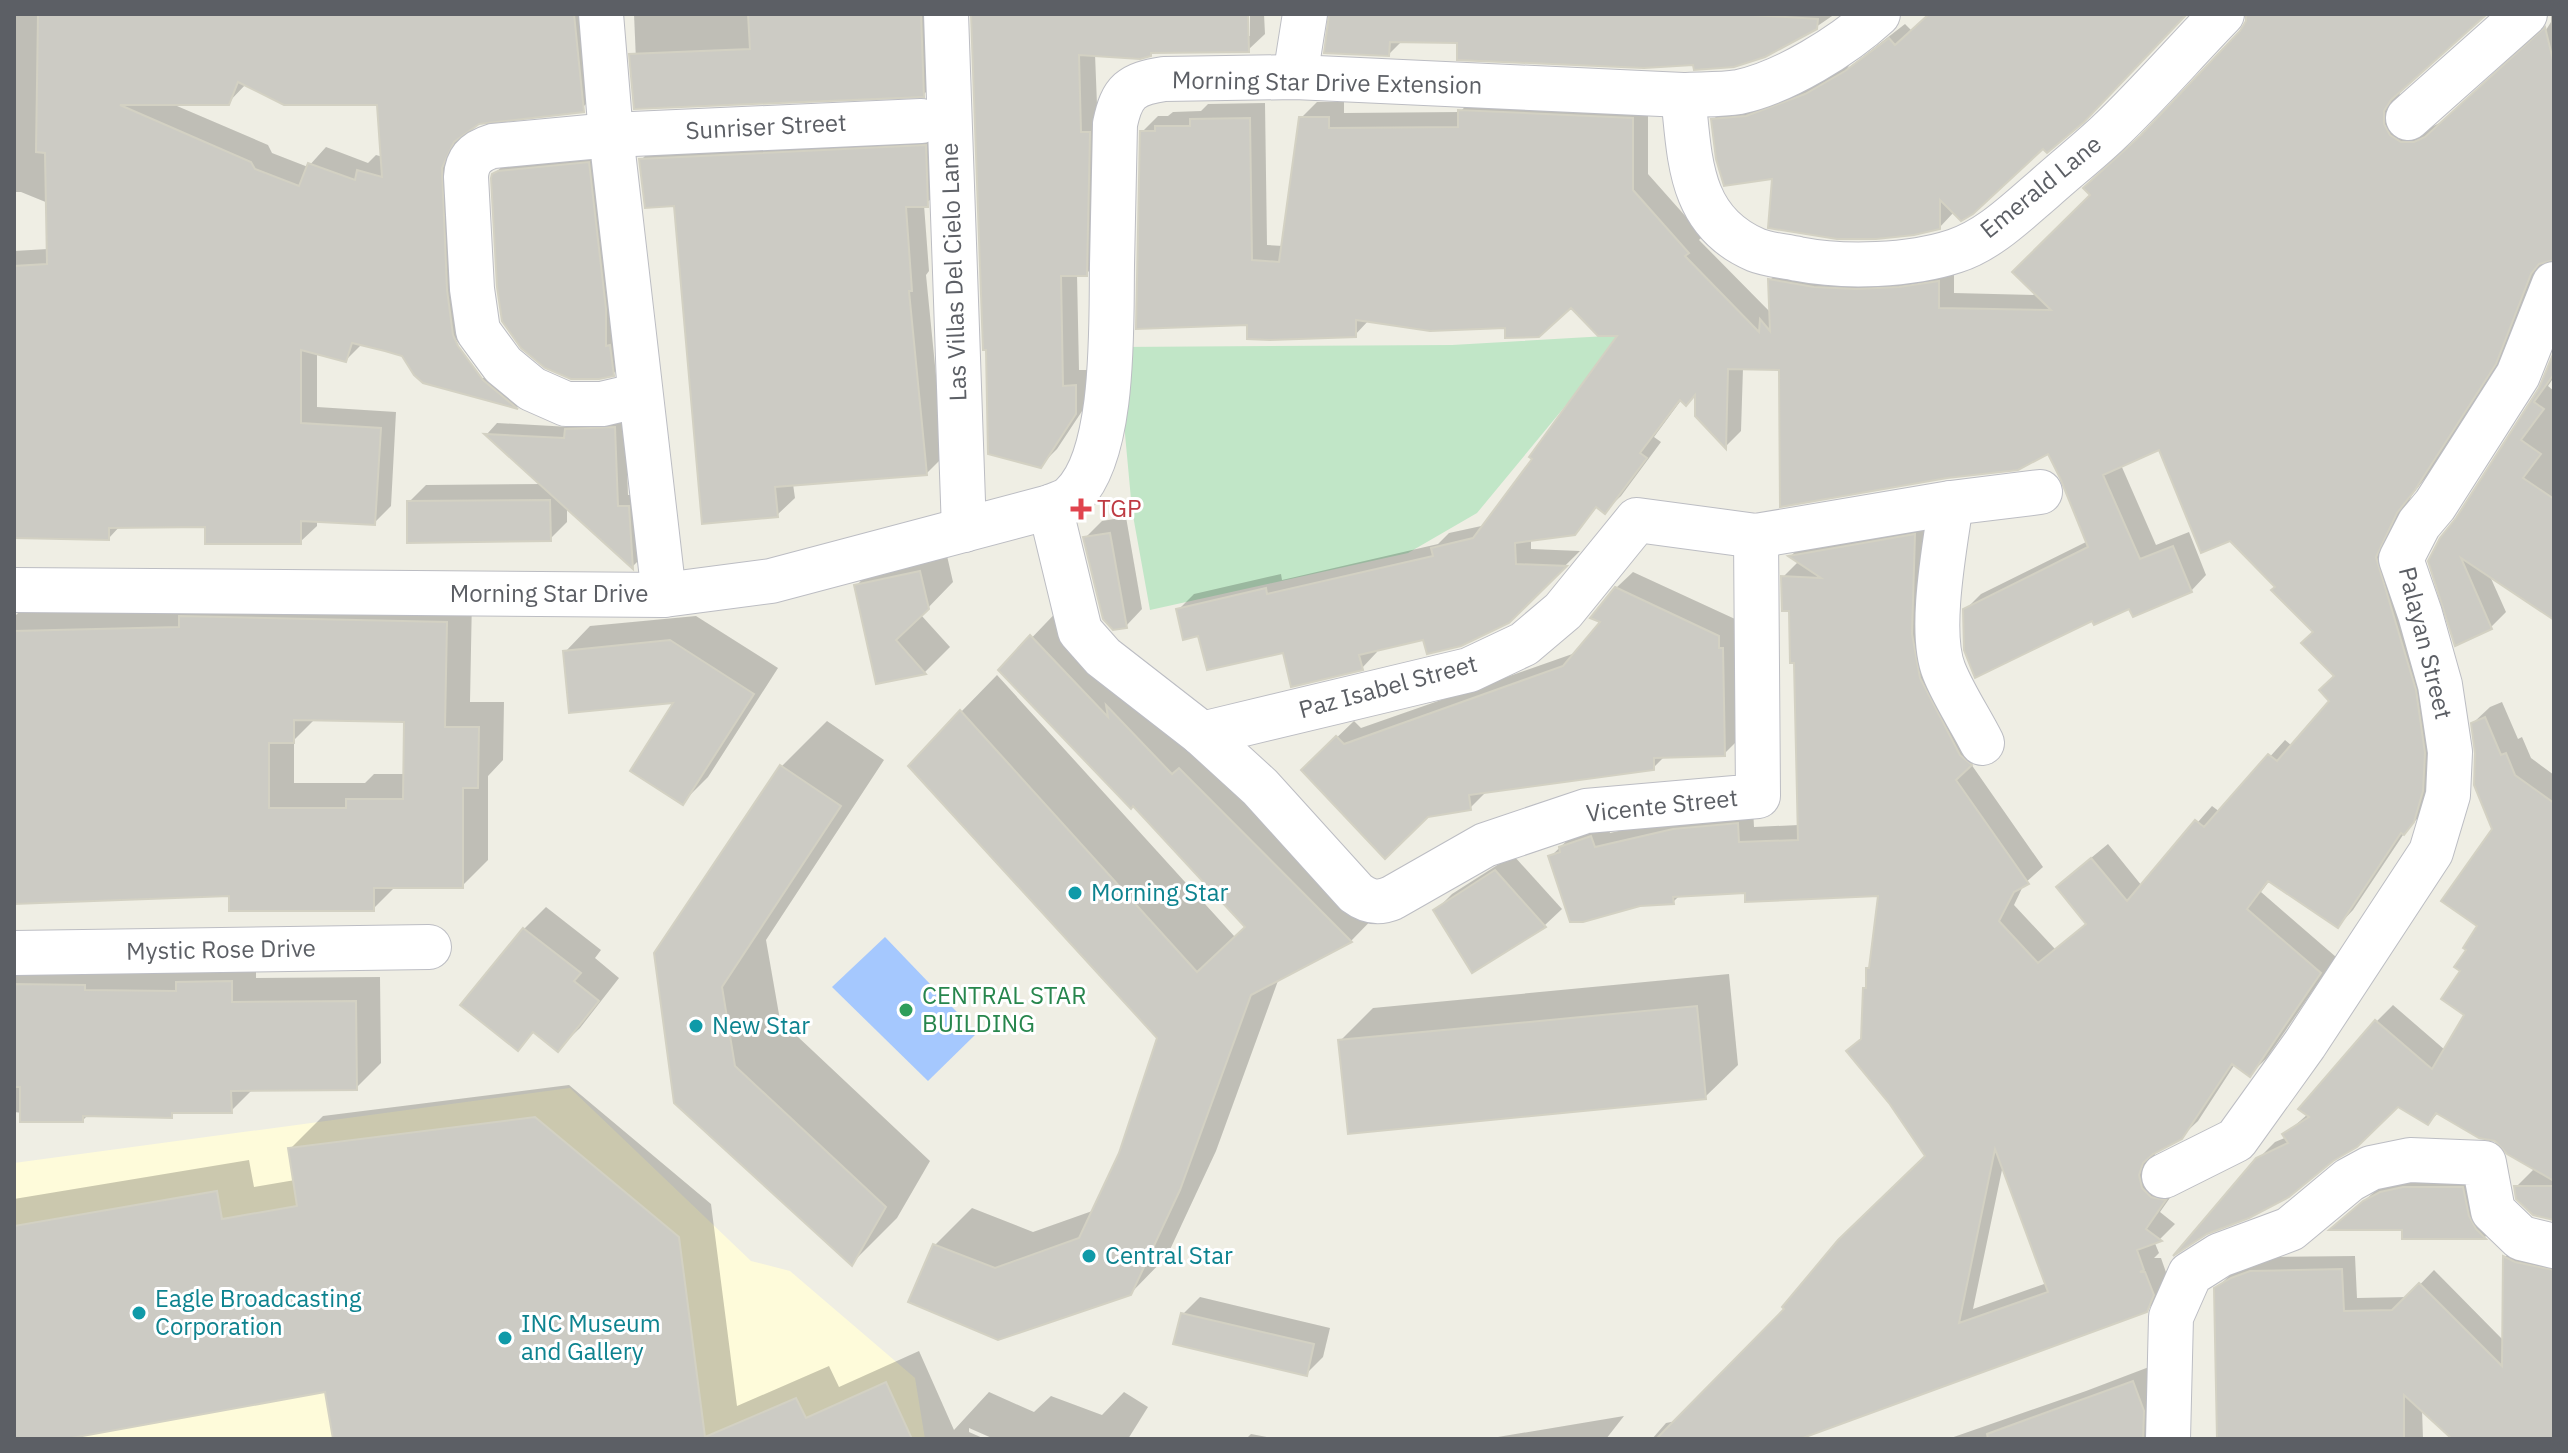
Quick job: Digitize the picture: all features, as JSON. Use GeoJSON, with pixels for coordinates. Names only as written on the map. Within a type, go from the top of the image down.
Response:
{"type":"FeatureCollection","features":[{"type":"Feature","properties":{"kind":"street"},"geometry":{"type":"LineString","coordinates":[[601,14],[611,135],[664,595]]}},
{"type":"Feature","properties":{"kind":"street","name":"Las Villas Del Cielo Lane"},"geometry":{"type":"LineString","coordinates":[[946,14],[964,530]]}},
{"type":"Feature","properties":{"kind":"street"},"geometry":{"type":"LineString","coordinates":[[1295,77],[1305,14]]}},
{"type":"Feature","properties":{"kind":"street","name":"Morning Star Drive Extension"},"geometry":{"type":"LineString","coordinates":[[1061,502],[1085,478],[1106,406],[1110,361],[1115,124],[1119,105],[1128,90],[1154,80],[1295,77],[1683,95],[1737,92],[1776,80],[1866,25],[1878,14]]}},
{"type":"Feature","properties":{"kind":"street","name":"Emerald Lane"},"geometry":{"type":"LineString","coordinates":[[1683,95],[1691,169],[1698,193],[1708,212],[1724,229],[1756,250],[1810,261],[1911,261],[1956,251],[2002,225],[2109,133],[2222,14]]}},
{"type":"Feature","properties":{"kind":"street"},"geometry":{"type":"LineString","coordinates":[[2408,118],[2525,14]]}},
{"type":"Feature","properties":{"kind":"street","name":"Sunriser Street"},"geometry":{"type":"LineString","coordinates":[[640,395],[602,404],[566,404],[532,389],[503,365],[478,331],[472,289],[466,177],[467,166],[473,156],[493,146],[611,135],[921,121]]}},
{"type":"Feature","properties":{"kind":"street","name":"Palayan Street"},"geometry":{"type":"LineString","coordinates":[[2164,1176],[2236,1140],[2305,1044],[2431,852],[2448,795],[2450,752],[2440,685],[2401,559],[2419,524],[2435,505],[2518,375],[2554,284]]}},
{"type":"Feature","properties":{"kind":"street","name":"Paz Isabel Street"},"geometry":{"type":"LineString","coordinates":[[1202,734],[1469,670],[1524,644],[1563,611],[1637,520],[1756,536],[1951,503],[2040,492]]}},
{"type":"Feature","properties":{"kind":"street"},"geometry":{"type":"LineString","coordinates":[[1061,502],[1080,631],[1103,657],[1202,734]]}},
{"type":"Feature","properties":{"kind":"street","name":"Morning Star Drive"},"geometry":{"type":"LineString","coordinates":[[14,590],[664,595],[771,581],[1061,502]]}},
{"type":"Feature","properties":{"kind":"street"},"geometry":{"type":"LineString","coordinates":[[1951,503],[1937,642],[1943,669],[1982,743]]}},
{"type":"Feature","properties":{"kind":"street","name":"Vicente Street"},"geometry":{"type":"LineString","coordinates":[[1202,734],[1260,787],[1356,893],[1373,902],[1392,898],[1485,845],[1586,811],[1758,796],[1756,536]]}},
{"type":"Feature","properties":{"kind":"street","name":"Mystic Rose Drive"},"geometry":{"type":"LineString","coordinates":[[14,953],[429,947]]}},
{"type":"Feature","properties":{"kind":"street"},"geometry":{"type":"LineString","coordinates":[[2168,1439],[2171,1317],[2190,1274],[2220,1255],[2290,1229],[2349,1180],[2371,1168],[2410,1160],[2484,1163],[2493,1211],[2521,1238],[2554,1246]]}},
{"type":"Feature","properties":{"kind":"shaded area"},"geometry":{"type":"Polygon","coordinates":[[[570,1088],[751,1261],[790,1271],[915,1378],[925,1439],[14,1439],[14,1163],[570,1088]]]}},
{"type":"Feature","properties":{"kind":"green space"},"geometry":{"type":"Polygon","coordinates":[[[1624,335],[1477,513],[1408,553],[1150,610],[1132,510],[1117,347],[1452,345],[1624,335]]]}},
{"type":"Feature","properties":{"kind":"water","name":"CENTRAL STAR BUILDING"},"geometry":{"type":"Polygon","coordinates":[[[885,937],[977,1033],[928,1081],[832,987],[885,937]]]}},
{"type":"Feature","properties":{"kind":"building"},"geometry":{"type":"Polygon","coordinates":[[[38,14],[574,14],[584,112],[479,124],[454,142],[442,168],[447,290],[453,335],[483,380],[518,409],[423,383],[402,356],[385,351],[352,343],[346,362],[301,350],[301,423],[381,428],[375,525],[301,521],[301,544],[205,544],[205,527],[109,528],[109,540],[14,538],[14,266],[47,264],[45,153],[36,152],[38,14]],[[238,82],[229,105],[120,105],[251,162],[255,169],[299,186],[308,163],[355,180],[357,170],[382,177],[377,105],[284,105],[238,82]]]}},
{"type":"Feature","properties":{"kind":"building"},"geometry":{"type":"Polygon","coordinates":[[[748,14],[921,14],[924,97],[634,109],[629,54],[750,49],[748,14]]]}},
{"type":"Feature","properties":{"kind":"building"},"geometry":{"type":"Polygon","coordinates":[[[971,14],[1248,14],[1249,52],[1151,53],[1151,56],[1140,59],[1079,55],[1081,132],[1090,132],[1087,276],[1061,276],[1063,386],[1076,385],[1076,414],[1041,468],[988,454],[971,14]]]}},
{"type":"Feature","properties":{"kind":"building"},"geometry":{"type":"Polygon","coordinates":[[[1329,14],[1737,14],[1818,19],[1817,29],[1765,57],[1734,67],[1694,70],[1693,65],[1644,68],[1457,60],[1457,43],[1390,42],[1389,56],[1324,53],[1329,14]]]}},
{"type":"Feature","properties":{"kind":"building"},"geometry":{"type":"Polygon","coordinates":[[[1929,14],[2187,14],[2084,122],[2047,153],[2043,149],[1973,214],[1961,221],[1940,200],[1940,229],[1914,235],[1837,239],[1768,228],[1772,179],[1724,186],[1716,159],[1711,119],[1746,116],[1805,94],[1845,71],[1889,38],[1895,45],[1929,14]]]}},
{"type":"Feature","properties":{"kind":"building"},"geometry":{"type":"Polygon","coordinates":[[[2246,14],[2487,14],[2391,100],[2384,111],[2384,124],[2390,135],[2401,142],[2414,142],[2425,137],[2545,27],[2554,64],[2554,260],[2539,264],[2531,274],[2496,364],[2397,513],[2376,557],[2416,690],[2425,753],[2423,791],[2414,822],[2404,835],[2401,833],[2338,928],[2268,881],[2247,909],[2321,973],[2250,1077],[2232,1064],[2182,1139],[2153,1154],[2143,1163],[2139,1175],[2142,1188],[2151,1197],[2166,1200],[2146,1229],[2162,1241],[2137,1250],[2144,1270],[2140,1272],[2145,1272],[2154,1295],[2147,1312],[1800,1439],[1656,1439],[1784,1309],[1782,1307],[1838,1240],[1925,1156],[1889,1103],[1846,1051],[1861,1039],[1863,988],[1866,988],[1866,968],[1869,968],[1878,896],[1745,902],[1745,893],[1673,897],[1674,904],[1640,906],[1583,922],[1570,922],[1548,856],[1560,852],[1559,847],[1591,836],[1595,847],[1673,829],[1738,823],[1739,842],[1798,840],[1794,663],[1790,663],[1789,611],[1782,611],[1781,576],[1821,578],[1788,556],[1915,534],[1912,634],[1920,678],[1960,755],[1972,765],[1956,780],[2029,884],[2014,892],[1999,921],[2038,963],[2086,924],[2056,887],[2091,858],[2127,901],[2195,820],[2204,827],[2268,754],[2277,761],[2329,701],[2319,690],[2334,676],[2301,643],[2313,632],[2271,590],[2275,587],[2230,541],[2201,553],[2159,450],[2103,475],[2140,559],[2173,546],[2192,592],[2133,617],[2129,609],[2094,625],[2092,621],[1975,678],[1964,650],[1963,609],[2088,547],[2048,454],[2018,470],[1947,478],[1780,507],[1779,370],[1728,369],[1726,449],[1695,416],[1695,395],[1686,406],[1680,400],[1640,453],[1647,458],[1605,514],[1596,507],[1575,535],[1515,543],[1516,564],[1567,566],[1509,623],[1461,646],[1427,654],[1423,640],[1359,655],[1363,670],[1291,687],[1283,653],[1207,670],[1198,636],[1183,640],[1176,609],[1266,588],[1267,594],[1433,556],[1431,548],[1473,538],[1617,336],[1598,336],[1571,308],[1539,337],[1505,338],[1505,328],[1430,331],[1356,320],[1356,337],[1247,339],[1247,325],[1136,329],[1140,131],[1155,131],[1155,126],[1190,126],[1190,119],[1250,118],[1252,260],[1279,262],[1299,117],[1329,117],[1329,128],[1458,127],[1458,110],[1633,118],[1633,190],[1689,253],[1685,256],[1759,332],[1760,319],[1770,331],[1768,279],[1814,287],[1856,289],[1939,281],[1939,308],[2051,310],[2012,272],[2090,195],[2083,188],[2140,136],[2246,21],[2246,14]],[[1995,1149],[1959,1323],[2048,1292],[1995,1149]]]}},
{"type":"Feature","properties":{"kind":"building"},"geometry":{"type":"Polygon","coordinates":[[[926,145],[928,207],[906,207],[912,291],[909,291],[927,475],[775,487],[778,517],[702,524],[674,206],[645,208],[639,159],[926,145]]]}},
{"type":"Feature","properties":{"kind":"building"},"geometry":{"type":"Polygon","coordinates":[[[589,162],[606,309],[606,346],[610,345],[614,376],[571,379],[545,368],[521,348],[502,321],[491,178],[498,171],[589,162]]]}},
{"type":"Feature","properties":{"kind":"building"},"geometry":{"type":"Polygon","coordinates":[[[2554,352],[2554,374],[2534,402],[2544,409],[2521,440],[2541,454],[2523,478],[2554,499],[2554,620],[2461,558],[2492,629],[2455,646],[2428,561],[2539,388],[2554,352]]]}},
{"type":"Feature","properties":{"kind":"building"},"geometry":{"type":"Polygon","coordinates":[[[615,427],[618,506],[629,506],[633,569],[484,434],[564,438],[565,429],[615,427]]]}},
{"type":"Feature","properties":{"kind":"building"},"geometry":{"type":"Polygon","coordinates":[[[550,500],[551,541],[407,543],[407,501],[550,500]]]}},
{"type":"Feature","properties":{"kind":"building"},"geometry":{"type":"Polygon","coordinates":[[[1110,533],[1127,628],[1113,630],[1103,619],[1083,537],[1110,533]]]}},
{"type":"Feature","properties":{"kind":"building"},"geometry":{"type":"Polygon","coordinates":[[[920,571],[929,609],[896,640],[926,674],[876,684],[854,585],[920,571]]]}},
{"type":"Feature","properties":{"kind":"building"},"geometry":{"type":"Polygon","coordinates":[[[1615,587],[1719,636],[1719,648],[1723,648],[1725,756],[1654,758],[1654,770],[1469,795],[1471,810],[1428,817],[1385,859],[1301,770],[1336,736],[1344,744],[1563,666],[1600,622],[1590,618],[1615,587]]]}},
{"type":"Feature","properties":{"kind":"building"},"geometry":{"type":"Polygon","coordinates":[[[179,616],[447,622],[445,727],[479,727],[478,788],[463,788],[463,888],[374,888],[374,911],[229,911],[229,896],[14,904],[14,631],[179,627],[179,616]],[[294,720],[294,743],[269,743],[269,808],[346,808],[346,799],[403,799],[404,722],[294,720]]]}},
{"type":"Feature","properties":{"kind":"building"},"geometry":{"type":"Polygon","coordinates":[[[1030,635],[1108,717],[1106,705],[1172,774],[1179,768],[1352,942],[1251,995],[1180,1190],[1131,1295],[998,1340],[908,1302],[933,1244],[995,1268],[1079,1238],[1119,1153],[1157,1038],[908,766],[960,710],[1197,972],[1245,927],[1133,806],[1131,809],[998,670],[1030,635]]]}},
{"type":"Feature","properties":{"kind":"building"},"geometry":{"type":"Polygon","coordinates":[[[670,640],[754,694],[683,805],[630,771],[673,703],[569,713],[563,651],[670,640]]]}},
{"type":"Feature","properties":{"kind":"building"},"geometry":{"type":"Polygon","coordinates":[[[2485,717],[2501,755],[2506,753],[2515,775],[2554,803],[2554,1181],[2507,1154],[2495,1141],[2479,1138],[2436,1113],[2428,1125],[2398,1107],[2357,1147],[2333,1161],[2289,1197],[2249,1218],[2207,1234],[2173,1256],[2256,1158],[2288,1143],[2282,1134],[2309,1117],[2298,1109],[2375,1020],[2432,1069],[2464,1015],[2441,999],[2460,971],[2454,967],[2477,926],[2441,901],[2492,829],[2474,785],[2475,753],[2471,723],[2485,717]]]}},
{"type":"Feature","properties":{"kind":"building","name":"New Star"},"geometry":{"type":"Polygon","coordinates":[[[780,765],[841,806],[722,987],[735,1066],[886,1207],[852,1266],[674,1103],[654,953],[780,765]]]}},
{"type":"Feature","properties":{"kind":"building"},"geometry":{"type":"Polygon","coordinates":[[[1495,870],[1546,927],[1472,973],[1433,910],[1495,870]]]}},
{"type":"Feature","properties":{"kind":"building"},"geometry":{"type":"Polygon","coordinates":[[[523,928],[581,973],[574,981],[599,1001],[558,1052],[533,1032],[518,1051],[460,1005],[523,928]]]}},
{"type":"Feature","properties":{"kind":"building"},"geometry":{"type":"Polygon","coordinates":[[[232,981],[232,1002],[356,1001],[357,1090],[231,1091],[232,1113],[172,1113],[172,1118],[83,1116],[83,1122],[20,1122],[20,1087],[14,1087],[14,984],[85,985],[85,990],[176,991],[176,982],[232,981]]]}},
{"type":"Feature","properties":{"kind":"building"},"geometry":{"type":"Polygon","coordinates":[[[1697,1006],[1706,1099],[1348,1134],[1338,1040],[1697,1006]]]}},
{"type":"Feature","properties":{"kind":"building","name":"INC Museum and Gallery"},"geometry":{"type":"Polygon","coordinates":[[[535,1117],[679,1237],[705,1437],[796,1398],[806,1418],[886,1382],[912,1439],[333,1439],[325,1392],[66,1439],[14,1439],[14,1226],[217,1191],[222,1219],[297,1206],[288,1148],[535,1117]]]}},
{"type":"Feature","properties":{"kind":"building"},"geometry":{"type":"Polygon","coordinates":[[[2514,1186],[2554,1186],[2554,1220],[2533,1215],[2516,1199],[2514,1186]]]}},
{"type":"Feature","properties":{"kind":"building"},"geometry":{"type":"Polygon","coordinates":[[[2403,1187],[2463,1187],[2469,1216],[2486,1239],[2402,1239],[2402,1230],[2329,1230],[2363,1201],[2380,1192],[2403,1187]]]}},
{"type":"Feature","properties":{"kind":"building"},"geometry":{"type":"Polygon","coordinates":[[[2503,1256],[2515,1262],[2554,1270],[2554,1439],[2452,1439],[2404,1395],[2404,1439],[2217,1439],[2214,1288],[2250,1271],[2342,1269],[2344,1311],[2392,1310],[2419,1283],[2502,1366],[2503,1256]]]}},
{"type":"Feature","properties":{"kind":"building"},"geometry":{"type":"Polygon","coordinates":[[[1181,1313],[1314,1344],[1307,1376],[1173,1344],[1181,1313]]]}},
{"type":"Feature","properties":{"kind":"building"},"geometry":{"type":"Polygon","coordinates":[[[2133,1381],[2144,1411],[2143,1439],[1988,1439],[1987,1434],[2133,1381]]]}},
{"type":"Feature","properties":{"kind":"place","name":"TGP"},"geometry":{"type":"Point","coordinates":[1081,509]}},
{"type":"Feature","properties":{"kind":"place","name":"Morning Star"},"geometry":{"type":"Point","coordinates":[1075,893]}},
{"type":"Feature","properties":{"kind":"place","name":"CENTRAL STAR BUILDING"},"geometry":{"type":"Point","coordinates":[906,1010]}},
{"type":"Feature","properties":{"kind":"place","name":"New Star"},"geometry":{"type":"Point","coordinates":[696,1026]}},
{"type":"Feature","properties":{"kind":"place","name":"Central Star"},"geometry":{"type":"Point","coordinates":[1089,1256]}},
{"type":"Feature","properties":{"kind":"place","name":"Eagle Broadcasting Corporation"},"geometry":{"type":"Point","coordinates":[139,1313]}},
{"type":"Feature","properties":{"kind":"place","name":"INC Museum and Gallery"},"geometry":{"type":"Point","coordinates":[505,1338]}}]}
